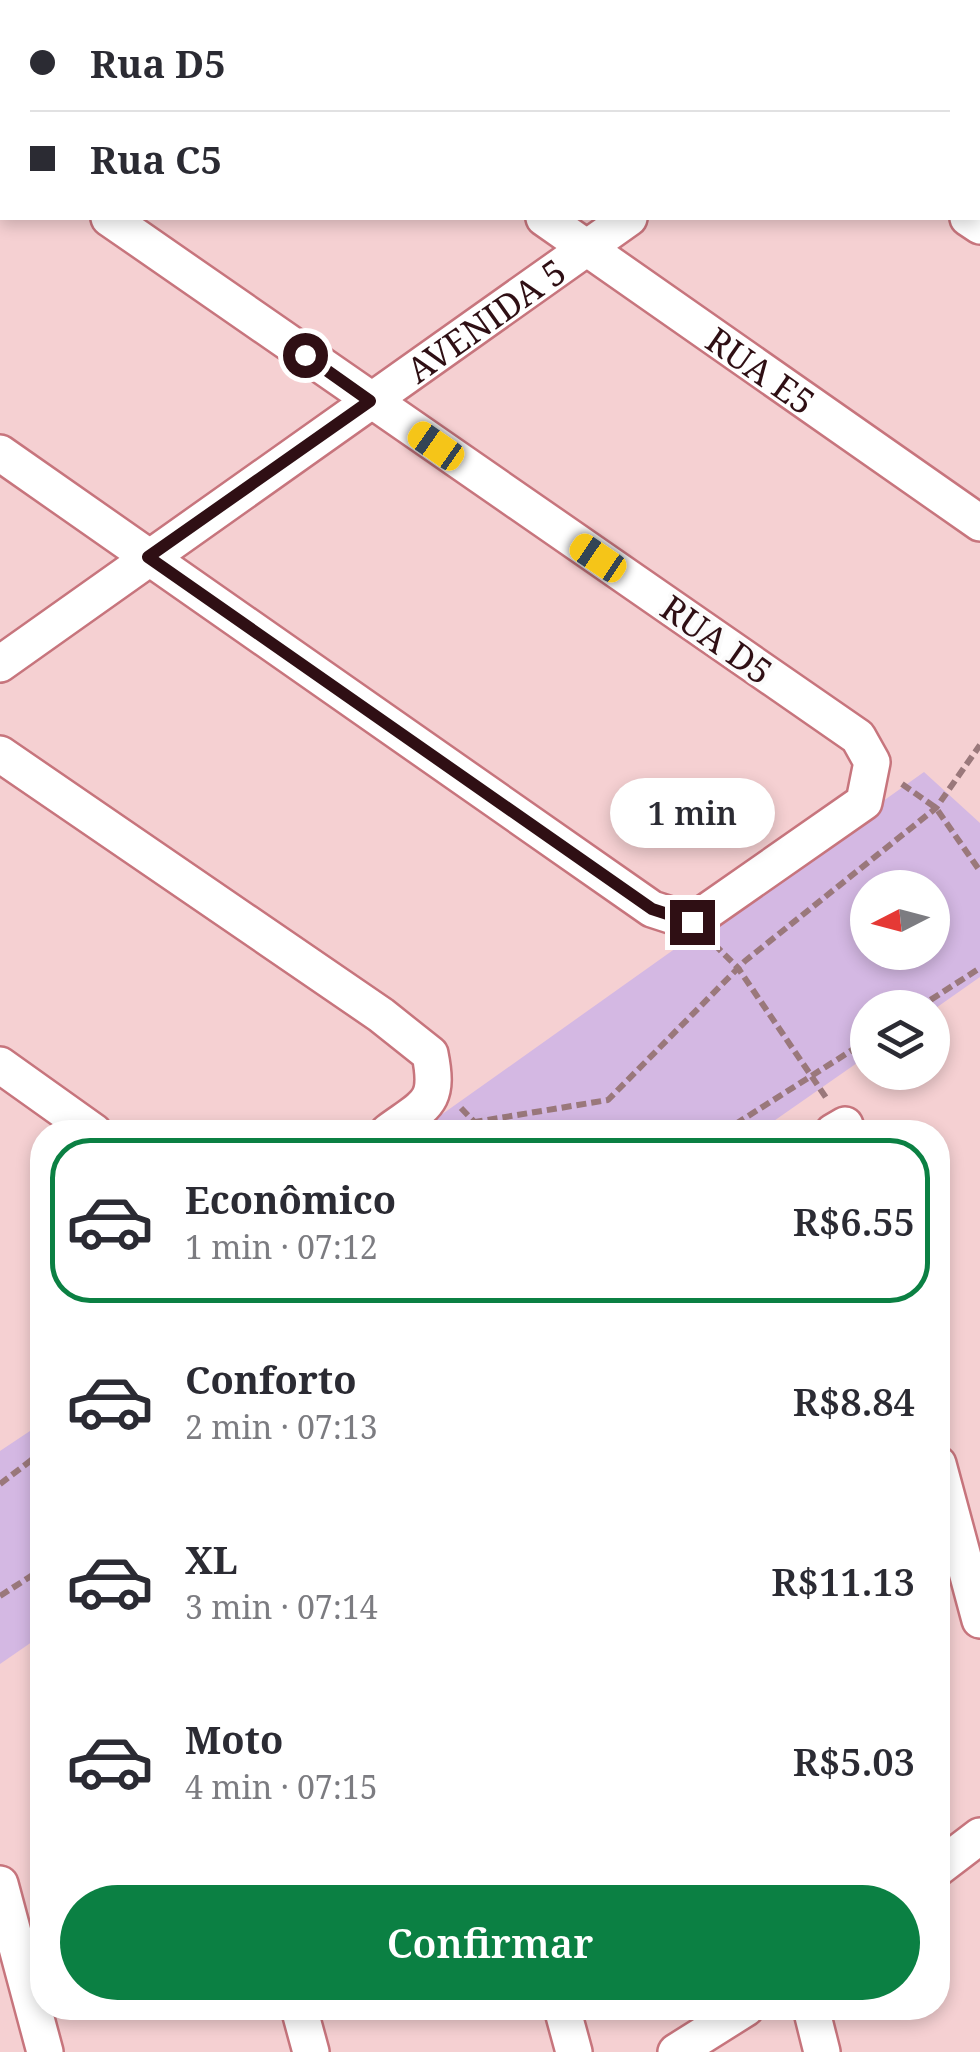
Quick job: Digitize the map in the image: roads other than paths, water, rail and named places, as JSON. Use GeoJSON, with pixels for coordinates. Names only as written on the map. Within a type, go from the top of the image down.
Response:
{"type":"FeatureCollection","features":[{"type":"Feature","properties":{"kind":"street","name":"RUA D5"},"geometry":{"type":"LineString","coordinates":[[113,220],[858,736],[872,762],[864,802],[692,922],[652,909],[148,557]]}},
{"type":"Feature","properties":{"kind":"street","name":"RUA E5"},"geometry":{"type":"LineString","coordinates":[[547,220],[980,523]]}},
{"type":"Feature","properties":{"kind":"street","name":"AVENIDA 5"},"geometry":{"type":"LineString","coordinates":[[0,664],[627,220]]}},
{"type":"Feature","properties":{"kind":"street"},"geometry":{"type":"LineString","coordinates":[[0,453],[148,557]]}},
{"type":"Feature","properties":{"kind":"street"},"geometry":{"type":"LineString","coordinates":[[0,754],[381,1015],[430,1054],[436,1083],[428,1103],[405,1120]]}},
{"type":"Feature","properties":{"kind":"street"},"geometry":{"type":"LineString","coordinates":[[0,1066],[77,1120]]}},
{"type":"Feature","properties":{"kind":"street"},"geometry":{"type":"LineString","coordinates":[[950,1509],[980,1620]]}},
{"type":"Feature","properties":{"kind":"street"},"geometry":{"type":"LineString","coordinates":[[950,1859],[980,1836]]}},
{"type":"Feature","properties":{"kind":"street"},"geometry":{"type":"LineString","coordinates":[[0,1884],[30,1994]]}},
{"type":"Feature","properties":{"kind":"street"},"geometry":{"type":"LineString","coordinates":[[37,2020],[46,2052]]}},
{"type":"Feature","properties":{"kind":"street"},"geometry":{"type":"LineString","coordinates":[[302,2020],[311,2052]]}},
{"type":"Feature","properties":{"kind":"street"},"geometry":{"type":"LineString","coordinates":[[565,2020],[574,2052]]}},
{"type":"Feature","properties":{"kind":"street"},"geometry":{"type":"LineString","coordinates":[[676,2052],[727,2020]]}},
{"type":"Feature","properties":{"kind":"street"},"geometry":{"type":"LineString","coordinates":[[813,2020],[822,2052]]}}]}
